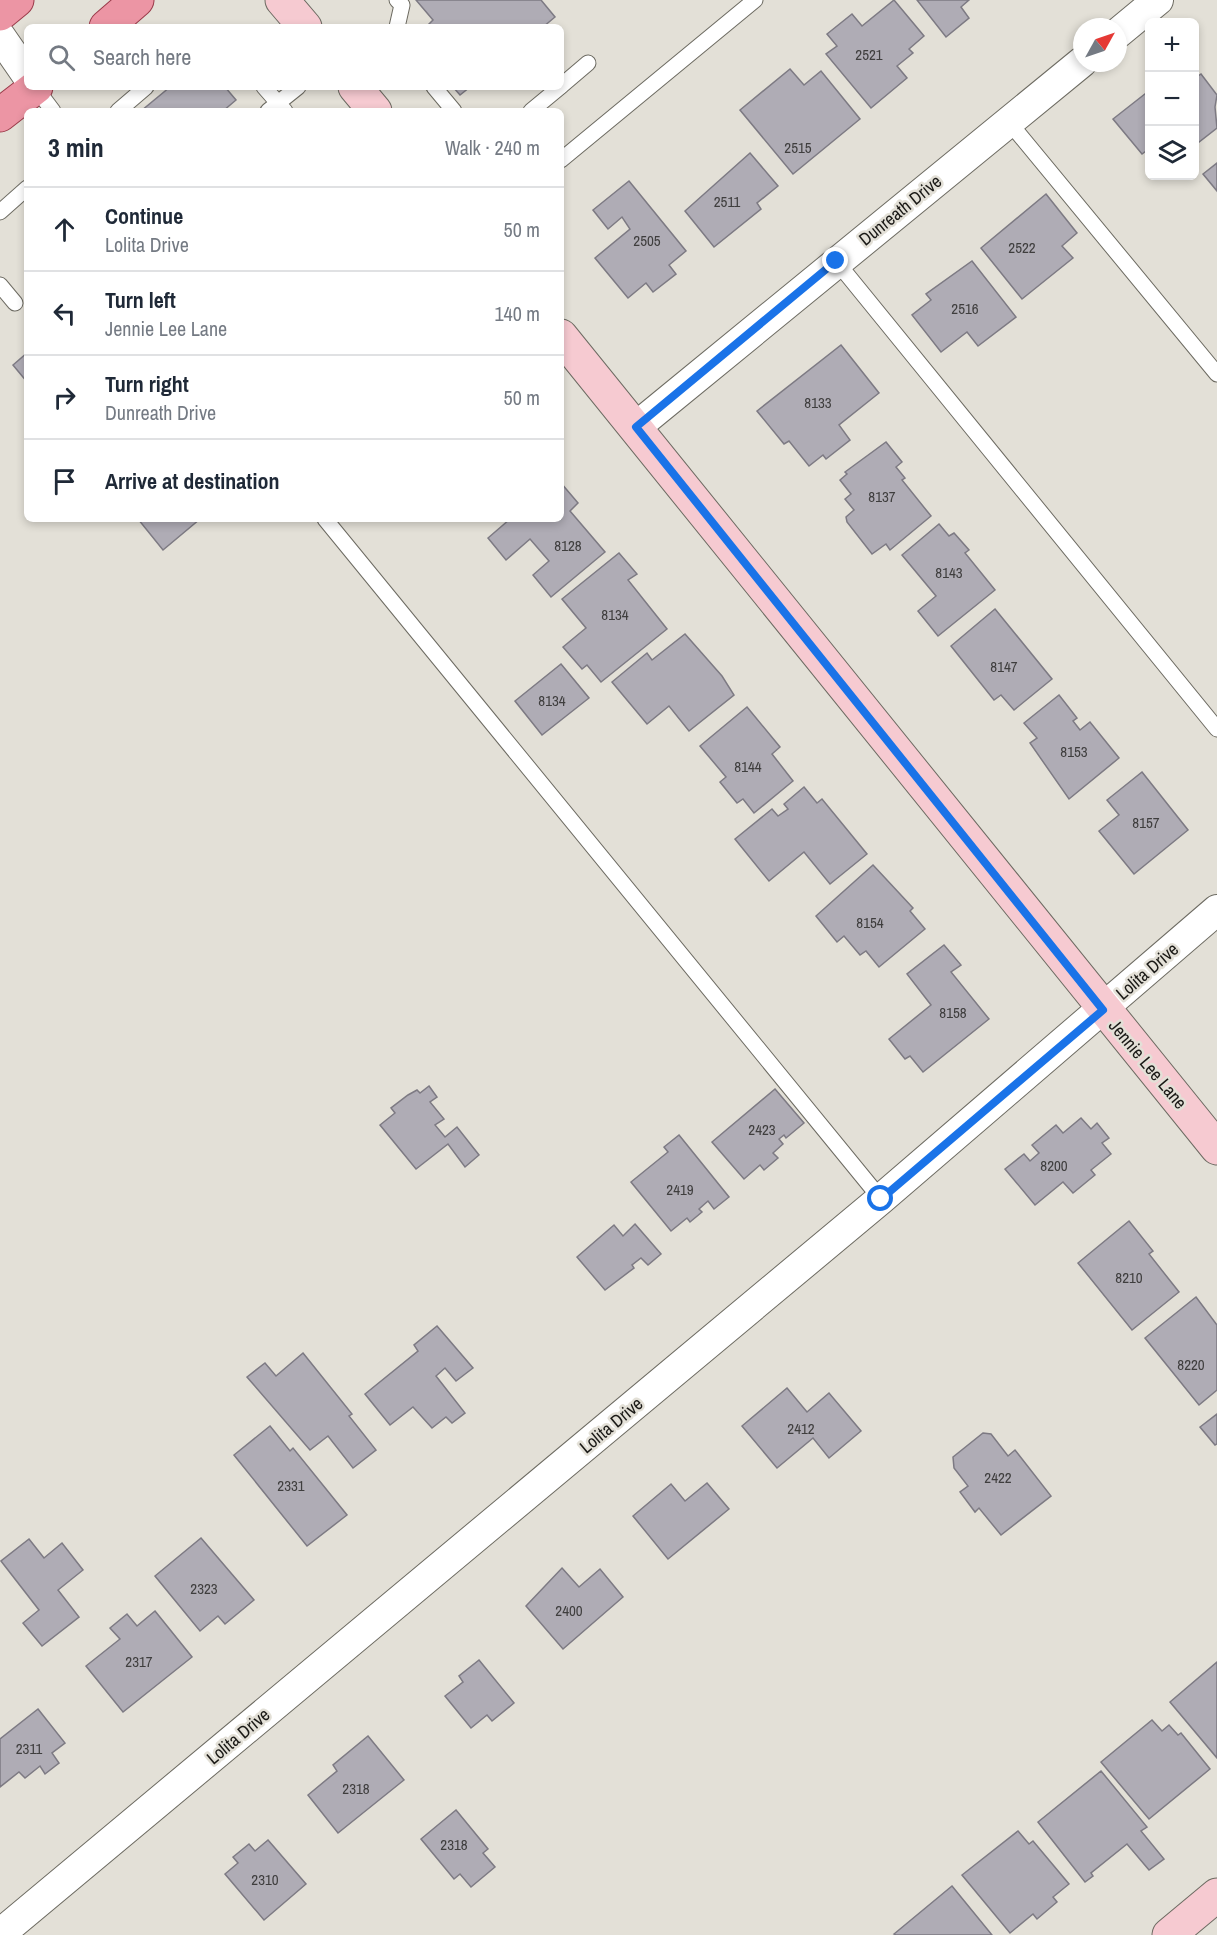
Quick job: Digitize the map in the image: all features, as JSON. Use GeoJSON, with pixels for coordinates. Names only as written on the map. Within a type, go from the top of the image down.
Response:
{"type":"FeatureCollection","features":[{"type":"Feature","properties":{"kind":"main road"},"geometry":{"type":"LineString","coordinates":[[0,14],[17,0]]}},
{"type":"Feature","properties":{"kind":"main road"},"geometry":{"type":"LineString","coordinates":[[0,116],[31,90]]}},
{"type":"Feature","properties":{"kind":"street"},"geometry":{"type":"LineString","coordinates":[[282,0],[302,24]]}},
{"type":"Feature","properties":{"kind":"street"},"geometry":{"type":"LineString","coordinates":[[1127,26],[1158,0]]}},
{"type":"Feature","properties":{"kind":"street"},"geometry":{"type":"LineString","coordinates":[[0,36],[24,71]]}},
{"type":"Feature","properties":{"kind":"street","name":"Dunreath Drive"},"geometry":{"type":"LineString","coordinates":[[636,427],[836,261],[1073,70]]}},
{"type":"Feature","properties":{"kind":"street"},"geometry":{"type":"LineString","coordinates":[[358,90],[372,108]]}},
{"type":"Feature","properties":{"kind":"street","name":"Jennie Lee Lane"},"geometry":{"type":"LineString","coordinates":[[564,340],[1103,1010],[1217,1148]]}},
{"type":"Feature","properties":{"kind":"street","name":"Lolita Drive"},"geometry":{"type":"LineString","coordinates":[[0,1934],[881,1199],[1217,910]]}},
{"type":"Feature","properties":{"kind":"street"},"geometry":{"type":"LineString","coordinates":[[1169,1935],[1217,1894]]}},
{"type":"Feature","properties":{"kind":"lane"},"geometry":{"type":"LineString","coordinates":[[398,0],[402,5],[398,24]]}},
{"type":"Feature","properties":{"kind":"lane"},"geometry":{"type":"LineString","coordinates":[[564,158],[755,0]]}},
{"type":"Feature","properties":{"kind":"lane"},"geometry":{"type":"LineString","coordinates":[[564,83],[588,63]]}},
{"type":"Feature","properties":{"kind":"lane"},"geometry":{"type":"LineString","coordinates":[[37,90],[51,108]]}},
{"type":"Feature","properties":{"kind":"lane"},"geometry":{"type":"LineString","coordinates":[[122,108],[142,90]]}},
{"type":"Feature","properties":{"kind":"lane"},"geometry":{"type":"LineString","coordinates":[[266,90],[277,108],[295,90]]}},
{"type":"Feature","properties":{"kind":"lane"},"geometry":{"type":"LineString","coordinates":[[436,90],[452,108]]}},
{"type":"Feature","properties":{"kind":"lane"},"geometry":{"type":"LineString","coordinates":[[534,108],[555,90]]}},
{"type":"Feature","properties":{"kind":"lane"},"geometry":{"type":"LineString","coordinates":[[1010,122],[1217,374]]}},
{"type":"Feature","properties":{"kind":"lane"},"geometry":{"type":"LineString","coordinates":[[0,212],[24,191]]}},
{"type":"Feature","properties":{"kind":"lane"},"geometry":{"type":"LineString","coordinates":[[836,261],[1217,729]]}},
{"type":"Feature","properties":{"kind":"lane"},"geometry":{"type":"LineString","coordinates":[[0,285],[15,303]]}},
{"type":"Feature","properties":{"kind":"lane"},"geometry":{"type":"LineString","coordinates":[[327,522],[881,1199]]}},
{"type":"Feature","properties":{"kind":"building"},"geometry":{"type":"Polygon","coordinates":[[[416,0],[541,0],[555,17],[547,24],[429,24],[433,20],[416,0]]]}},
{"type":"Feature","properties":{"kind":"building"},"geometry":{"type":"Polygon","coordinates":[[[894,0],[924,36],[909,49],[913,53],[897,66],[907,78],[871,108],[826,54],[837,46],[827,34],[852,14],[862,26],[894,0]]]}},
{"type":"Feature","properties":{"kind":"building"},"geometry":{"type":"Polygon","coordinates":[[[917,0],[969,0],[961,7],[969,18],[946,37],[917,0]]]}},
{"type":"Feature","properties":{"kind":"building"},"geometry":{"type":"Polygon","coordinates":[[[790,69],[804,85],[821,71],[860,119],[793,174],[740,110],[790,69]]]}},
{"type":"Feature","properties":{"kind":"building"},"geometry":{"type":"Polygon","coordinates":[[[1201,74],[1217,95],[1215,107],[1217,128],[1199,142],[1199,126],[1199,75],[1201,74]]]}},
{"type":"Feature","properties":{"kind":"building"},"geometry":{"type":"Polygon","coordinates":[[[166,90],[228,90],[236,100],[227,108],[145,108],[166,90]]]}},
{"type":"Feature","properties":{"kind":"building"},"geometry":{"type":"Polygon","coordinates":[[[456,90],[466,90],[460,95],[456,90]]]}},
{"type":"Feature","properties":{"kind":"building"},"geometry":{"type":"Polygon","coordinates":[[[1145,94],[1145,152],[1142,154],[1113,119],[1145,94]]]}},
{"type":"Feature","properties":{"kind":"building"},"geometry":{"type":"Polygon","coordinates":[[[750,153],[778,186],[757,203],[761,209],[714,247],[685,211],[750,153]]]}},
{"type":"Feature","properties":{"kind":"building"},"geometry":{"type":"Polygon","coordinates":[[[1217,163],[1217,191],[1203,174],[1217,163]]]}},
{"type":"Feature","properties":{"kind":"building"},"geometry":{"type":"Polygon","coordinates":[[[629,181],[686,251],[669,265],[676,274],[653,292],[646,283],[628,298],[595,258],[630,229],[622,217],[608,229],[593,210],[629,181]]]}},
{"type":"Feature","properties":{"kind":"building"},"geometry":{"type":"Polygon","coordinates":[[[1046,194],[1077,233],[1062,246],[1073,258],[1022,299],[981,248],[1046,194]]]}},
{"type":"Feature","properties":{"kind":"building"},"geometry":{"type":"Polygon","coordinates":[[[972,261],[1016,317],[978,346],[967,332],[941,352],[912,315],[931,300],[926,294],[972,261]]]}},
{"type":"Feature","properties":{"kind":"building"},"geometry":{"type":"Polygon","coordinates":[[[841,345],[879,393],[839,425],[850,440],[826,459],[823,455],[809,466],[789,441],[784,444],[757,411],[841,345]]]}},
{"type":"Feature","properties":{"kind":"building"},"geometry":{"type":"Polygon","coordinates":[[[24,356],[24,378],[13,365],[24,356]]]}},
{"type":"Feature","properties":{"kind":"building"},"geometry":{"type":"Polygon","coordinates":[[[886,442],[902,462],[896,467],[905,478],[902,480],[931,516],[890,550],[886,544],[872,554],[847,522],[846,517],[854,510],[845,499],[851,494],[840,480],[847,474],[845,472],[886,442]]]}},
{"type":"Feature","properties":{"kind":"building"},"geometry":{"type":"Polygon","coordinates":[[[564,487],[578,503],[570,511],[605,552],[551,597],[533,575],[549,561],[530,539],[506,560],[488,538],[507,522],[564,522],[564,487]]]}},
{"type":"Feature","properties":{"kind":"building"},"geometry":{"type":"Polygon","coordinates":[[[140,522],[196,522],[163,550],[140,522]]]}},
{"type":"Feature","properties":{"kind":"building"},"geometry":{"type":"Polygon","coordinates":[[[939,524],[949,536],[954,533],[969,550],[965,553],[995,590],[938,636],[918,611],[936,596],[902,555],[939,524]]]}},
{"type":"Feature","properties":{"kind":"building"},"geometry":{"type":"Polygon","coordinates":[[[619,553],[637,574],[628,580],[667,629],[601,682],[587,665],[582,669],[563,647],[586,628],[562,599],[619,553]]]}},
{"type":"Feature","properties":{"kind":"building"},"geometry":{"type":"Polygon","coordinates":[[[995,609],[1052,679],[1014,710],[1001,695],[994,700],[951,646],[995,609]]]}},
{"type":"Feature","properties":{"kind":"building"},"geometry":{"type":"Polygon","coordinates":[[[685,634],[722,676],[734,695],[689,731],[669,706],[647,724],[612,682],[647,653],[652,660],[685,634]]]}},
{"type":"Feature","properties":{"kind":"building"},"geometry":{"type":"Polygon","coordinates":[[[561,664],[589,698],[542,735],[515,701],[561,664]]]}},
{"type":"Feature","properties":{"kind":"building"},"geometry":{"type":"Polygon","coordinates":[[[1059,695],[1077,718],[1073,721],[1080,730],[1090,722],[1119,758],[1069,799],[1030,743],[1037,738],[1024,723],[1059,695]]]}},
{"type":"Feature","properties":{"kind":"building"},"geometry":{"type":"Polygon","coordinates":[[[747,707],[780,747],[772,754],[793,781],[754,813],[743,799],[737,803],[720,782],[726,777],[700,746],[747,707]]]}},
{"type":"Feature","properties":{"kind":"building"},"geometry":{"type":"Polygon","coordinates":[[[1142,772],[1188,830],[1134,874],[1099,831],[1119,815],[1107,800],[1142,772]]]}},
{"type":"Feature","properties":{"kind":"building"},"geometry":{"type":"Polygon","coordinates":[[[804,787],[817,803],[822,799],[867,854],[830,884],[804,852],[769,881],[735,839],[772,809],[778,816],[788,809],[784,804],[804,787]]]}},
{"type":"Feature","properties":{"kind":"building"},"geometry":{"type":"Polygon","coordinates":[[[873,865],[913,908],[910,911],[925,929],[879,967],[866,951],[860,955],[844,936],[837,942],[816,916],[873,865]]]}},
{"type":"Feature","properties":{"kind":"building"},"geometry":{"type":"Polygon","coordinates":[[[944,945],[961,965],[951,972],[989,1019],[923,1072],[910,1056],[905,1059],[889,1039],[931,1005],[907,974],[944,945]]]}},
{"type":"Feature","properties":{"kind":"building"},"geometry":{"type":"Polygon","coordinates":[[[429,1086],[437,1097],[430,1102],[444,1119],[435,1125],[445,1137],[457,1127],[479,1155],[465,1167],[448,1144],[416,1169],[380,1125],[395,1113],[391,1108],[408,1095],[417,1090],[420,1093],[429,1086]]]}},
{"type":"Feature","properties":{"kind":"building"},"geometry":{"type":"Polygon","coordinates":[[[775,1089],[804,1123],[786,1138],[784,1135],[779,1139],[783,1144],[773,1153],[778,1158],[764,1170],[760,1165],[744,1179],[712,1142],[775,1089]]]}},
{"type":"Feature","properties":{"kind":"building"},"geometry":{"type":"Polygon","coordinates":[[[1081,1118],[1091,1129],[1097,1123],[1109,1138],[1102,1143],[1111,1154],[1091,1170],[1095,1175],[1073,1193],[1063,1182],[1035,1205],[1005,1169],[1024,1154],[1030,1161],[1039,1153],[1032,1145],[1056,1125],[1063,1133],[1081,1118]]]}},
{"type":"Feature","properties":{"kind":"building"},"geometry":{"type":"Polygon","coordinates":[[[679,1135],[729,1197],[714,1209],[708,1201],[699,1209],[702,1212],[690,1222],[687,1218],[671,1231],[631,1182],[668,1152],[664,1147],[679,1135]]]}},
{"type":"Feature","properties":{"kind":"building"},"geometry":{"type":"Polygon","coordinates":[[[1129,1221],[1153,1251],[1149,1254],[1179,1292],[1132,1330],[1078,1263],[1129,1221]]]}},
{"type":"Feature","properties":{"kind":"building"},"geometry":{"type":"Polygon","coordinates":[[[635,1224],[661,1254],[648,1265],[641,1258],[632,1265],[634,1268],[605,1290],[577,1257],[614,1225],[623,1236],[635,1224]]]}},
{"type":"Feature","properties":{"kind":"building"},"geometry":{"type":"Polygon","coordinates":[[[1196,1297],[1217,1325],[1217,1390],[1199,1405],[1145,1338],[1196,1297]]]}},
{"type":"Feature","properties":{"kind":"building"},"geometry":{"type":"Polygon","coordinates":[[[437,1326],[473,1368],[456,1381],[445,1368],[436,1376],[465,1413],[452,1423],[446,1417],[432,1428],[413,1407],[390,1425],[365,1394],[418,1351],[414,1345],[437,1326]]]}},
{"type":"Feature","properties":{"kind":"building"},"geometry":{"type":"Polygon","coordinates":[[[303,1353],[352,1414],[349,1416],[376,1450],[353,1468],[328,1436],[310,1450],[247,1377],[265,1363],[276,1376],[303,1353]]]}},
{"type":"Feature","properties":{"kind":"building"},"geometry":{"type":"Polygon","coordinates":[[[787,1388],[807,1412],[829,1393],[861,1431],[829,1458],[813,1438],[777,1468],[742,1426],[787,1388]]]}},
{"type":"Feature","properties":{"kind":"building"},"geometry":{"type":"Polygon","coordinates":[[[1217,1414],[1217,1444],[1215,1445],[1200,1427],[1217,1414]]]}},
{"type":"Feature","properties":{"kind":"building"},"geometry":{"type":"Polygon","coordinates":[[[270,1426],[290,1451],[293,1448],[347,1515],[307,1546],[234,1455],[270,1426]]]}},
{"type":"Feature","properties":{"kind":"building"},"geometry":{"type":"Polygon","coordinates":[[[983,1433],[991,1434],[1008,1456],[1015,1450],[1051,1496],[1001,1535],[979,1508],[975,1512],[960,1492],[968,1486],[954,1468],[953,1457],[983,1433]]]}},
{"type":"Feature","properties":{"kind":"building"},"geometry":{"type":"Polygon","coordinates":[[[707,1483],[729,1509],[668,1559],[633,1516],[671,1484],[685,1501],[707,1483]]]}},
{"type":"Feature","properties":{"kind":"building"},"geometry":{"type":"Polygon","coordinates":[[[201,1538],[254,1600],[225,1624],[218,1616],[200,1631],[155,1576],[201,1538]]]}},
{"type":"Feature","properties":{"kind":"building"},"geometry":{"type":"Polygon","coordinates":[[[29,1539],[44,1558],[62,1543],[83,1570],[58,1590],[79,1617],[42,1646],[23,1623],[39,1610],[1,1561],[29,1539]]]}},
{"type":"Feature","properties":{"kind":"building"},"geometry":{"type":"Polygon","coordinates":[[[562,1568],[579,1587],[600,1569],[623,1597],[563,1649],[526,1606],[562,1568]]]}},
{"type":"Feature","properties":{"kind":"building"},"geometry":{"type":"Polygon","coordinates":[[[155,1611],[192,1657],[123,1712],[86,1666],[120,1639],[110,1628],[127,1614],[137,1626],[155,1611]]]}},
{"type":"Feature","properties":{"kind":"building"},"geometry":{"type":"Polygon","coordinates":[[[479,1660],[514,1703],[492,1721],[487,1715],[471,1728],[445,1696],[463,1682],[459,1676],[479,1660]]]}},
{"type":"Feature","properties":{"kind":"building"},"geometry":{"type":"Polygon","coordinates":[[[1217,1662],[1217,1758],[1170,1702],[1217,1662]]]}},
{"type":"Feature","properties":{"kind":"building"},"geometry":{"type":"Polygon","coordinates":[[[38,1709],[65,1743],[52,1753],[59,1763],[45,1774],[40,1766],[25,1778],[19,1772],[0,1787],[0,1739],[38,1709]]]}},
{"type":"Feature","properties":{"kind":"building"},"geometry":{"type":"Polygon","coordinates":[[[1152,1720],[1162,1731],[1169,1725],[1178,1735],[1181,1733],[1210,1769],[1149,1819],[1101,1762],[1152,1720]]]}},
{"type":"Feature","properties":{"kind":"building"},"geometry":{"type":"Polygon","coordinates":[[[368,1736],[404,1780],[338,1833],[308,1795],[337,1771],[333,1765],[368,1736]]]}},
{"type":"Feature","properties":{"kind":"building"},"geometry":{"type":"Polygon","coordinates":[[[1101,1771],[1147,1827],[1141,1831],[1164,1859],[1149,1870],[1127,1844],[1091,1873],[1093,1876],[1085,1882],[1038,1822],[1101,1771]]]}},
{"type":"Feature","properties":{"kind":"building"},"geometry":{"type":"Polygon","coordinates":[[[456,1810],[488,1849],[483,1853],[495,1867],[471,1887],[460,1874],[454,1879],[421,1839],[456,1810]]]}},
{"type":"Feature","properties":{"kind":"building"},"geometry":{"type":"Polygon","coordinates":[[[1018,1831],[1029,1844],[1033,1841],[1069,1884],[1053,1897],[1057,1902],[1037,1919],[1033,1914],[1010,1933],[962,1875],[1018,1831]]]}},
{"type":"Feature","properties":{"kind":"building"},"geometry":{"type":"Polygon","coordinates":[[[268,1840],[306,1884],[264,1920],[225,1874],[238,1863],[233,1857],[249,1844],[255,1851],[268,1840]]]}},
{"type":"Feature","properties":{"kind":"building"},"geometry":{"type":"Polygon","coordinates":[[[952,1886],[992,1935],[894,1934],[952,1886]]]}},
{"type":"Feature","properties":{"kind":"route"},"geometry":{"type":"LineString","coordinates":[[836,261],[636,427],[1103,1010],[881,1199]]}}]}
